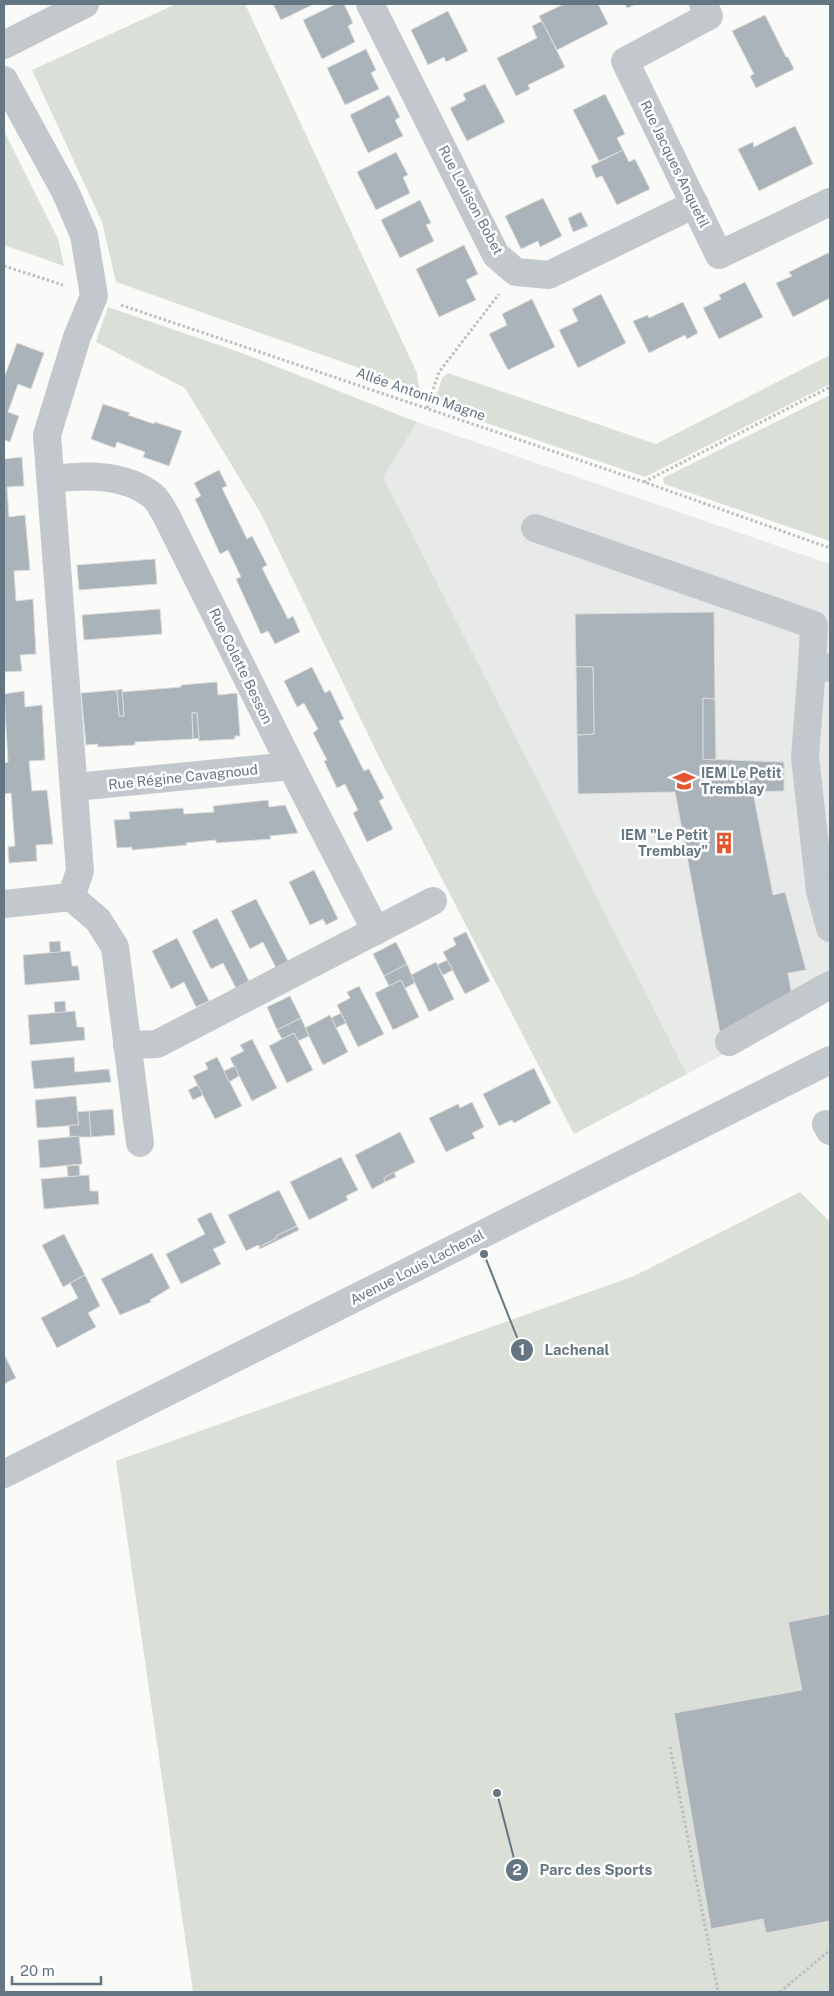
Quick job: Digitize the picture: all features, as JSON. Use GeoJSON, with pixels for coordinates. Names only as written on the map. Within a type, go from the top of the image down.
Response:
{"type":"FeatureCollection","features":[{"type":"Feature","properties":{"kind":"street"},"geometry":{"type":"LineString","coordinates":[[4,45],[85,4]]}},
{"type":"Feature","properties":{"kind":"street","name":"Rue Louison Bobet"},"geometry":{"type":"LineString","coordinates":[[370,4],[496,255],[516,272]]}},
{"type":"Feature","properties":{"kind":"street","name":"Rue Jacques Anquetil"},"geometry":{"type":"LineString","coordinates":[[703,4],[709,16],[625,61],[720,255],[830,202]]}},
{"type":"Feature","properties":{"kind":"street"},"geometry":{"type":"LineString","coordinates":[[4,80],[65,191],[84,236],[94,296],[77,336],[47,435],[52,479],[80,871],[71,897]]}},
{"type":"Feature","properties":{"kind":"street"},"geometry":{"type":"LineString","coordinates":[[516,272],[549,275],[695,204]]}},
{"type":"Feature","properties":{"kind":"street","name":"Rue Colette Besson"},"geometry":{"type":"LineString","coordinates":[[52,479],[96,476],[129,483],[153,496],[166,515],[291,766],[376,931]]}},
{"type":"Feature","properties":{"kind":"street"},"geometry":{"type":"LineString","coordinates":[[535,528],[814,625],[821,667],[805,757],[830,928]]}},
{"type":"Feature","properties":{"kind":"street","name":"Rue Régine Cavagnoud"},"geometry":{"type":"LineString","coordinates":[[75,787],[291,766]]}},
{"type":"Feature","properties":{"kind":"street"},"geometry":{"type":"LineString","coordinates":[[4,904],[71,897],[98,920],[115,947],[140,1142]]}},
{"type":"Feature","properties":{"kind":"street"},"geometry":{"type":"LineString","coordinates":[[127,1045],[157,1044],[433,901]]}},
{"type":"Feature","properties":{"kind":"street"},"geometry":{"type":"LineString","coordinates":[[729,1042],[830,985]]}},
{"type":"Feature","properties":{"kind":"street","name":"Avenue Louis Lachenal"},"geometry":{"type":"LineString","coordinates":[[4,1474],[830,1060]]}},
{"type":"Feature","properties":{"kind":"path","name":"Allée Antonin Magne"},"geometry":{"type":"LineString","coordinates":[[4,266],[644,482],[830,548]]}},
{"type":"Feature","properties":{"kind":"path"},"geometry":{"type":"LineString","coordinates":[[427,408],[439,372],[516,272]]}},
{"type":"Feature","properties":{"kind":"path"},"geometry":{"type":"LineString","coordinates":[[644,482],[830,387]]}},
{"type":"Feature","properties":{"kind":"path"},"geometry":{"type":"LineString","coordinates":[[670,1747],[718,1992]]}},
{"type":"Feature","properties":{"kind":"path"},"geometry":{"type":"LineString","coordinates":[[780,1992],[830,1950]]}},
{"type":"Feature","properties":{"kind":"shaded area"},"geometry":{"type":"Polygon","coordinates":[[[176,4],[245,4],[417,373],[419,389],[116,282],[102,222],[32,70],[176,4]]]}},
{"type":"Feature","properties":{"kind":"shaded area"},"geometry":{"type":"Polygon","coordinates":[[[4,131],[58,239],[64,266],[4,245],[4,131]]]}},
{"type":"Feature","properties":{"kind":"shaded area"},"geometry":{"type":"Polygon","coordinates":[[[108,307],[242,353],[417,422],[383,477],[687,1074],[574,1134],[381,761],[260,512],[185,388],[96,342],[108,307]]]}},
{"type":"Feature","properties":{"kind":"shaded area"},"geometry":{"type":"Polygon","coordinates":[[[830,355],[830,384],[645,477],[434,405],[442,378],[448,373],[656,444],[830,355]]]}},
{"type":"Feature","properties":{"kind":"shaded area"},"geometry":{"type":"Polygon","coordinates":[[[830,395],[830,541],[664,484],[663,478],[830,395]]]}},
{"type":"Feature","properties":{"kind":"shaded area","name":"IEM Le Petit Tremblay"},"geometry":{"type":"Polygon","coordinates":[[[417,422],[830,564],[830,997],[687,1074],[382,477],[417,422]]]}},
{"type":"Feature","properties":{"kind":"shaded area"},"geometry":{"type":"Polygon","coordinates":[[[800,1192],[830,1222],[830,1992],[193,1992],[116,1461],[634,1276],[800,1192]]]}},
{"type":"Feature","properties":{"kind":"building"},"geometry":{"type":"Polygon","coordinates":[[[273,4],[314,4],[281,20],[273,4]]]}},
{"type":"Feature","properties":{"kind":"building"},"geometry":{"type":"Polygon","coordinates":[[[336,4],[344,4],[353,23],[348,26],[355,42],[322,59],[303,20],[336,4]]]}},
{"type":"Feature","properties":{"kind":"building"},"geometry":{"type":"Polygon","coordinates":[[[564,4],[598,4],[608,24],[557,50],[539,16],[564,4]]]}},
{"type":"Feature","properties":{"kind":"building"},"geometry":{"type":"Polygon","coordinates":[[[625,4],[636,4],[627,8],[625,4]]]}},
{"type":"Feature","properties":{"kind":"building"},"geometry":{"type":"Polygon","coordinates":[[[448,11],[468,51],[446,62],[444,57],[428,65],[411,30],[448,11]]]}},
{"type":"Feature","properties":{"kind":"building"},"geometry":{"type":"Polygon","coordinates":[[[765,15],[794,69],[756,88],[750,76],[754,74],[732,31],[765,15]]]}},
{"type":"Feature","properties":{"kind":"building"},"geometry":{"type":"Polygon","coordinates":[[[542,21],[565,67],[528,85],[530,89],[516,96],[497,58],[537,38],[532,26],[542,21]]]}},
{"type":"Feature","properties":{"kind":"building"},"geometry":{"type":"Polygon","coordinates":[[[366,49],[376,70],[371,73],[379,89],[345,105],[327,68],[366,49]]]}},
{"type":"Feature","properties":{"kind":"building"},"geometry":{"type":"Polygon","coordinates":[[[485,84],[505,122],[467,141],[450,108],[466,100],[463,94],[485,84]]]}},
{"type":"Feature","properties":{"kind":"building"},"geometry":{"type":"Polygon","coordinates":[[[605,94],[625,134],[617,138],[623,150],[599,161],[573,110],[605,94]]]}},
{"type":"Feature","properties":{"kind":"building"},"geometry":{"type":"Polygon","coordinates":[[[389,95],[400,117],[395,120],[403,136],[368,153],[350,115],[389,95]]]}},
{"type":"Feature","properties":{"kind":"building"},"geometry":{"type":"Polygon","coordinates":[[[795,126],[813,164],[759,191],[738,149],[753,142],[754,147],[795,126]]]}},
{"type":"Feature","properties":{"kind":"building"},"geometry":{"type":"Polygon","coordinates":[[[623,150],[629,162],[635,159],[650,189],[617,205],[602,176],[596,178],[591,166],[623,150]]]}},
{"type":"Feature","properties":{"kind":"building"},"geometry":{"type":"Polygon","coordinates":[[[396,152],[408,175],[403,177],[410,193],[376,210],[357,172],[396,152]]]}},
{"type":"Feature","properties":{"kind":"building"},"geometry":{"type":"Polygon","coordinates":[[[543,198],[562,236],[540,247],[538,241],[521,249],[505,216],[543,198]]]}},
{"type":"Feature","properties":{"kind":"building"},"geometry":{"type":"Polygon","coordinates":[[[420,200],[431,223],[426,225],[434,241],[400,258],[381,220],[420,200]]]}},
{"type":"Feature","properties":{"kind":"building"},"geometry":{"type":"Polygon","coordinates":[[[581,212],[588,226],[573,232],[568,218],[581,212]]]}},
{"type":"Feature","properties":{"kind":"building"},"geometry":{"type":"Polygon","coordinates":[[[464,245],[478,274],[466,280],[476,300],[439,317],[416,269],[464,245]]]}},
{"type":"Feature","properties":{"kind":"building"},"geometry":{"type":"Polygon","coordinates":[[[830,252],[830,298],[793,317],[776,283],[792,276],[789,272],[830,252]]]}},
{"type":"Feature","properties":{"kind":"building"},"geometry":{"type":"Polygon","coordinates":[[[745,282],[763,317],[719,339],[703,308],[721,299],[719,295],[745,282]]]}},
{"type":"Feature","properties":{"kind":"building"},"geometry":{"type":"Polygon","coordinates":[[[601,294],[626,343],[578,368],[559,330],[578,321],[572,309],[601,294]]]}},
{"type":"Feature","properties":{"kind":"building"},"geometry":{"type":"Polygon","coordinates":[[[532,299],[555,347],[508,370],[489,334],[507,325],[502,314],[532,299]]]}},
{"type":"Feature","properties":{"kind":"building"},"geometry":{"type":"Polygon","coordinates":[[[683,302],[698,333],[687,339],[685,335],[649,353],[633,321],[648,315],[649,318],[683,302]]]}},
{"type":"Feature","properties":{"kind":"building"},"geometry":{"type":"Polygon","coordinates":[[[17,343],[44,353],[31,389],[18,384],[8,412],[19,416],[10,442],[4,440],[4,378],[17,343]]]}},
{"type":"Feature","properties":{"kind":"building"},"geometry":{"type":"Polygon","coordinates":[[[103,404],[154,424],[155,422],[182,431],[169,466],[143,457],[145,452],[117,442],[115,448],[91,439],[103,404]]]}},
{"type":"Feature","properties":{"kind":"building"},"geometry":{"type":"Polygon","coordinates":[[[22,457],[24,486],[7,487],[9,517],[25,515],[30,570],[14,571],[16,601],[33,599],[36,654],[20,655],[22,671],[4,672],[4,459],[22,457]]]}},
{"type":"Feature","properties":{"kind":"building"},"geometry":{"type":"Polygon","coordinates":[[[219,470],[227,486],[222,488],[247,539],[252,536],[267,565],[262,568],[288,619],[293,616],[300,632],[275,644],[268,631],[261,634],[236,579],[241,577],[228,550],[220,554],[195,499],[201,496],[194,483],[219,470]]]}},
{"type":"Feature","properties":{"kind":"building"},"geometry":{"type":"Polygon","coordinates":[[[155,559],[157,584],[79,590],[77,565],[155,559]]]}},
{"type":"Feature","properties":{"kind":"building"},"geometry":{"type":"Polygon","coordinates":[[[160,609],[162,634],[84,640],[82,615],[160,609]]]}},
{"type":"Feature","properties":{"kind":"building","name":"IEM \"Le Petit Tremblay\""},"geometry":{"type":"Polygon","coordinates":[[[714,612],[715,699],[703,698],[703,759],[784,762],[784,791],[753,792],[773,895],[785,892],[806,970],[788,973],[793,1002],[721,1038],[675,792],[578,794],[577,735],[594,734],[593,667],[576,667],[575,614],[714,612]]]}},
{"type":"Feature","properties":{"kind":"building"},"geometry":{"type":"Polygon","coordinates":[[[312,667],[325,693],[330,690],[344,719],[339,721],[364,771],[369,769],[384,798],[379,801],[393,829],[367,842],[353,813],[358,810],[345,784],[337,788],[324,761],[327,760],[313,733],[318,729],[304,703],[297,707],[284,681],[312,667]]]}},
{"type":"Feature","properties":{"kind":"building"},"geometry":{"type":"Polygon","coordinates":[[[576,667],[593,667],[594,734],[577,735],[576,667]]]}},
{"type":"Feature","properties":{"kind":"building"},"geometry":{"type":"Polygon","coordinates":[[[217,682],[218,695],[237,693],[240,736],[235,736],[235,739],[199,741],[197,713],[192,713],[193,739],[135,742],[135,745],[98,747],[98,744],[86,745],[81,693],[117,690],[119,716],[124,716],[122,692],[217,682]]]}},
{"type":"Feature","properties":{"kind":"building"},"geometry":{"type":"Polygon","coordinates":[[[122,689],[124,716],[119,716],[117,690],[122,689]]]}},
{"type":"Feature","properties":{"kind":"building"},"geometry":{"type":"Polygon","coordinates":[[[24,691],[25,707],[42,705],[45,760],[29,761],[32,791],[47,790],[53,844],[36,845],[37,861],[9,863],[8,847],[15,846],[11,793],[4,794],[4,763],[8,762],[4,694],[24,691]]]}},
{"type":"Feature","properties":{"kind":"building"},"geometry":{"type":"Polygon","coordinates":[[[703,698],[715,699],[716,760],[703,759],[703,698]]]}},
{"type":"Feature","properties":{"kind":"building"},"geometry":{"type":"Polygon","coordinates":[[[192,713],[197,713],[199,738],[193,739],[192,713]]]}},
{"type":"Feature","properties":{"kind":"building"},"geometry":{"type":"Polygon","coordinates":[[[268,800],[269,807],[285,805],[298,833],[270,836],[271,839],[216,843],[216,840],[186,843],[187,845],[132,850],[132,847],[117,848],[114,820],[130,819],[129,812],[183,808],[184,814],[214,812],[213,806],[268,800]]]}},
{"type":"Feature","properties":{"kind":"building"},"geometry":{"type":"Polygon","coordinates":[[[314,870],[338,919],[326,925],[323,919],[310,925],[289,882],[314,870]]]}},
{"type":"Feature","properties":{"kind":"building"},"geometry":{"type":"Polygon","coordinates":[[[256,899],[288,961],[276,968],[263,942],[250,949],[231,911],[256,899]]]}},
{"type":"Feature","properties":{"kind":"building"},"geometry":{"type":"Polygon","coordinates":[[[217,918],[249,981],[236,988],[223,963],[211,969],[192,931],[217,918]]]}},
{"type":"Feature","properties":{"kind":"building"},"geometry":{"type":"Polygon","coordinates":[[[466,932],[490,981],[465,994],[443,952],[456,945],[453,938],[466,932]]]}},
{"type":"Feature","properties":{"kind":"building"},"geometry":{"type":"Polygon","coordinates":[[[177,938],[209,1001],[196,1007],[184,982],[171,989],[152,951],[177,938]]]}},
{"type":"Feature","properties":{"kind":"building"},"geometry":{"type":"Polygon","coordinates":[[[60,941],[61,952],[50,953],[49,942],[60,941]]]}},
{"type":"Feature","properties":{"kind":"building"},"geometry":{"type":"Polygon","coordinates":[[[396,942],[407,964],[384,976],[373,954],[396,942]]]}},
{"type":"Feature","properties":{"kind":"building"},"geometry":{"type":"Polygon","coordinates":[[[70,951],[72,966],[78,966],[80,980],[25,985],[23,955],[70,951]]]}},
{"type":"Feature","properties":{"kind":"building"},"geometry":{"type":"Polygon","coordinates":[[[447,960],[453,970],[443,975],[437,965],[447,960]]]}},
{"type":"Feature","properties":{"kind":"building"},"geometry":{"type":"Polygon","coordinates":[[[436,962],[454,999],[429,1012],[411,975],[436,962]]]}},
{"type":"Feature","properties":{"kind":"building"},"geometry":{"type":"Polygon","coordinates":[[[407,964],[415,983],[405,988],[401,980],[389,986],[384,976],[407,964]]]}},
{"type":"Feature","properties":{"kind":"building"},"geometry":{"type":"Polygon","coordinates":[[[401,980],[419,1017],[393,1030],[375,993],[401,980]]]}},
{"type":"Feature","properties":{"kind":"building"},"geometry":{"type":"Polygon","coordinates":[[[359,986],[384,1034],[358,1047],[337,1005],[350,998],[347,992],[359,986]]]}},
{"type":"Feature","properties":{"kind":"building"},"geometry":{"type":"Polygon","coordinates":[[[290,996],[301,1018],[277,1030],[267,1007],[290,996]]]}},
{"type":"Feature","properties":{"kind":"building"},"geometry":{"type":"Polygon","coordinates":[[[65,1001],[66,1012],[55,1013],[54,1002],[65,1001]]]}},
{"type":"Feature","properties":{"kind":"building"},"geometry":{"type":"Polygon","coordinates":[[[75,1011],[77,1027],[84,1027],[85,1040],[30,1045],[28,1015],[75,1011]]]}},
{"type":"Feature","properties":{"kind":"building"},"geometry":{"type":"Polygon","coordinates":[[[341,1013],[346,1023],[336,1028],[331,1018],[341,1013]]]}},
{"type":"Feature","properties":{"kind":"building"},"geometry":{"type":"Polygon","coordinates":[[[330,1015],[348,1052],[323,1065],[305,1028],[330,1015]]]}},
{"type":"Feature","properties":{"kind":"building"},"geometry":{"type":"Polygon","coordinates":[[[301,1018],[309,1036],[298,1041],[294,1033],[282,1039],[277,1030],[301,1018]]]}},
{"type":"Feature","properties":{"kind":"building"},"geometry":{"type":"Polygon","coordinates":[[[294,1033],[313,1070],[287,1083],[269,1046],[294,1033]]]}},
{"type":"Feature","properties":{"kind":"building"},"geometry":{"type":"Polygon","coordinates":[[[252,1039],[277,1088],[252,1101],[230,1058],[244,1051],[240,1045],[252,1039]]]}},
{"type":"Feature","properties":{"kind":"building"},"geometry":{"type":"Polygon","coordinates":[[[74,1057],[75,1072],[109,1069],[111,1082],[34,1089],[31,1061],[74,1057]]]}},
{"type":"Feature","properties":{"kind":"building"},"geometry":{"type":"Polygon","coordinates":[[[217,1057],[242,1106],[215,1119],[193,1076],[208,1069],[205,1063],[217,1057]]]}},
{"type":"Feature","properties":{"kind":"building"},"geometry":{"type":"Polygon","coordinates":[[[235,1066],[239,1076],[229,1082],[224,1071],[235,1066]]]}},
{"type":"Feature","properties":{"kind":"building"},"geometry":{"type":"Polygon","coordinates":[[[534,1068],[551,1103],[514,1123],[512,1120],[499,1126],[483,1094],[534,1068]]]}},
{"type":"Feature","properties":{"kind":"building"},"geometry":{"type":"Polygon","coordinates":[[[198,1085],[203,1095],[193,1100],[188,1090],[198,1085]]]}},
{"type":"Feature","properties":{"kind":"building"},"geometry":{"type":"Polygon","coordinates":[[[76,1096],[79,1125],[37,1128],[35,1100],[76,1096]]]}},
{"type":"Feature","properties":{"kind":"building"},"geometry":{"type":"Polygon","coordinates":[[[472,1102],[484,1127],[472,1133],[475,1138],[446,1152],[429,1118],[458,1104],[460,1108],[472,1102]]]}},
{"type":"Feature","properties":{"kind":"building"},"geometry":{"type":"Polygon","coordinates":[[[113,1109],[115,1135],[91,1137],[89,1111],[113,1109]]]}},
{"type":"Feature","properties":{"kind":"building"},"geometry":{"type":"Polygon","coordinates":[[[89,1111],[91,1137],[70,1137],[69,1125],[79,1125],[77,1112],[89,1111]]]}},
{"type":"Feature","properties":{"kind":"building"},"geometry":{"type":"Polygon","coordinates":[[[400,1132],[415,1162],[384,1178],[385,1182],[372,1189],[355,1155],[400,1132]]]}},
{"type":"Feature","properties":{"kind":"building"},"geometry":{"type":"Polygon","coordinates":[[[79,1136],[82,1164],[40,1168],[38,1140],[79,1136]]]}},
{"type":"Feature","properties":{"kind":"building"},"geometry":{"type":"Polygon","coordinates":[[[341,1157],[358,1190],[346,1196],[348,1200],[309,1220],[290,1182],[341,1157]]]}},
{"type":"Feature","properties":{"kind":"building"},"geometry":{"type":"Polygon","coordinates":[[[79,1165],[80,1176],[68,1177],[67,1166],[79,1165]]]}},
{"type":"Feature","properties":{"kind":"building"},"geometry":{"type":"Polygon","coordinates":[[[394,1172],[396,1177],[385,1182],[384,1178],[394,1172]]]}},
{"type":"Feature","properties":{"kind":"building"},"geometry":{"type":"Polygon","coordinates":[[[89,1175],[90,1191],[98,1191],[99,1204],[44,1209],[41,1179],[89,1175]]]}},
{"type":"Feature","properties":{"kind":"building"},"geometry":{"type":"Polygon","coordinates":[[[279,1190],[297,1226],[259,1247],[258,1245],[246,1251],[228,1215],[279,1190]]]}},
{"type":"Feature","properties":{"kind":"building"},"geometry":{"type":"Polygon","coordinates":[[[211,1212],[226,1243],[213,1249],[221,1264],[181,1284],[166,1254],[205,1234],[197,1219],[211,1212]]]}},
{"type":"Feature","properties":{"kind":"building"},"geometry":{"type":"Polygon","coordinates":[[[297,1226],[299,1230],[260,1249],[259,1247],[277,1238],[276,1236],[297,1226]]]}},
{"type":"Feature","properties":{"kind":"building"},"geometry":{"type":"Polygon","coordinates":[[[64,1234],[85,1275],[63,1287],[42,1245],[64,1234]]]}},
{"type":"Feature","properties":{"kind":"building"},"geometry":{"type":"Polygon","coordinates":[[[152,1253],[170,1288],[150,1300],[151,1302],[120,1315],[101,1279],[152,1253]]]}},
{"type":"Feature","properties":{"kind":"building"},"geometry":{"type":"Polygon","coordinates":[[[85,1275],[100,1306],[88,1313],[96,1327],[57,1348],[41,1318],[78,1298],[70,1283],[85,1275]]]}},
{"type":"Feature","properties":{"kind":"building"},"geometry":{"type":"Polygon","coordinates":[[[4,1354],[16,1378],[4,1384],[4,1354]]]}},
{"type":"Feature","properties":{"kind":"building"},"geometry":{"type":"Polygon","coordinates":[[[830,1614],[830,1921],[766,1933],[763,1919],[711,1929],[674,1713],[802,1690],[788,1622],[830,1614]]]}},
{"type":"Feature","properties":{"kind":"place","name":"IEM Le Petit Tremblay"},"geometry":{"type":"Point","coordinates":[684,781]}},
{"type":"Feature","properties":{"kind":"place","name":"IEM \"Le Petit Tremblay\""},"geometry":{"type":"Point","coordinates":[724,843]}},
{"type":"Feature","properties":{"kind":"place","name":"Lachenal"},"geometry":{"type":"Point","coordinates":[484,1254]}},
{"type":"Feature","properties":{"kind":"place","name":"Parc des Sports"},"geometry":{"type":"Point","coordinates":[497,1793]}}]}
